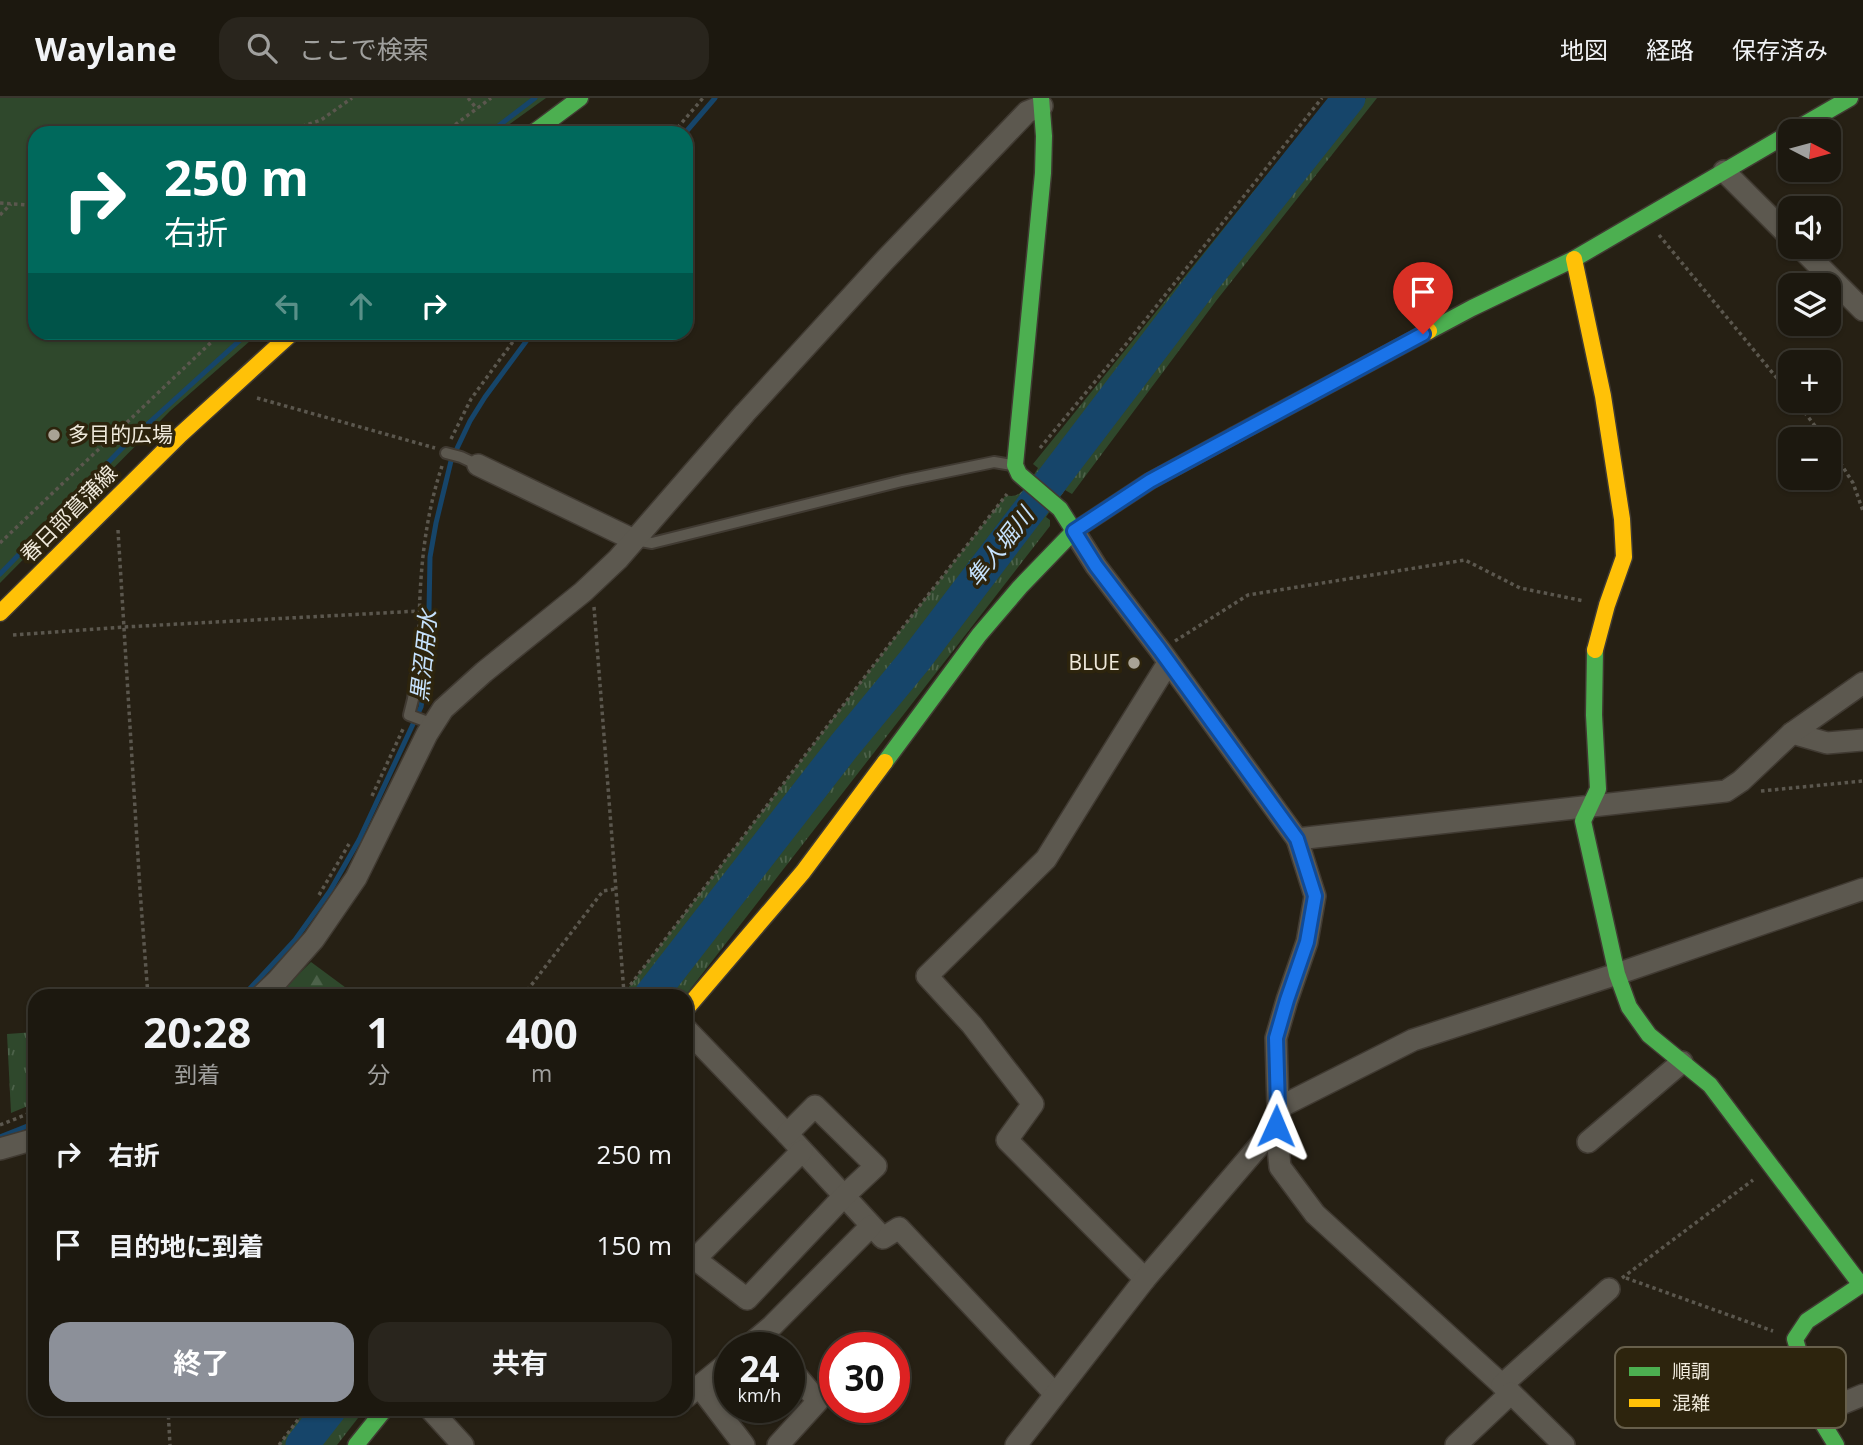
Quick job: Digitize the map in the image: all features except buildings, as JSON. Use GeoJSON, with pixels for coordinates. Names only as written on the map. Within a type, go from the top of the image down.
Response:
{"type":"FeatureCollection","features":[{"type":"Feature","properties":{"kind":"street"},"geometry":{"type":"LineString","coordinates":[[542,126],[580,98]]}},
{"type":"Feature","properties":{"kind":"street"},"geometry":{"type":"LineString","coordinates":[[1814,119],[1850,98]]}},
{"type":"Feature","properties":{"kind":"street"},"geometry":{"type":"LineString","coordinates":[[1042,102],[1043,173],[1019,473],[1060,509],[1096,566],[1297,839],[1315,896],[1307,942],[1276,1038],[1280,1167],[1315,1214],[1564,1445]]}},
{"type":"Feature","properties":{"kind":"street"},"geometry":{"type":"LineString","coordinates":[[257,987],[277,981],[314,939],[356,878],[419,719],[443,709],[583,592],[618,559],[745,413],[885,260],[1027,112],[1042,102]]}},
{"type":"Feature","properties":{"kind":"street"},"geometry":{"type":"LineString","coordinates":[[693,1001],[803,872],[979,635],[1020,587],[1074,531],[1150,481],[1472,308],[1574,259],[1778,140]]}},
{"type":"Feature","properties":{"kind":"street"},"geometry":{"type":"LineString","coordinates":[[1724,171],[1778,225]]}},
{"type":"Feature","properties":{"kind":"street"},"geometry":{"type":"LineString","coordinates":[[1574,259],[1603,396],[1622,519],[1624,557],[1594,653],[1598,789],[1583,821],[1617,974],[1629,1007],[1649,1035],[1710,1085],[1862,1284],[1807,1321],[1795,1339],[1797,1347]]}},
{"type":"Feature","properties":{"kind":"street"},"geometry":{"type":"LineString","coordinates":[[1812,259],[1863,310]]}},
{"type":"Feature","properties":{"kind":"street","name":"春日部菖蒲線"},"geometry":{"type":"LineString","coordinates":[[0,613],[111,501],[235,382],[284,340]]}},
{"type":"Feature","properties":{"kind":"street"},"geometry":{"type":"LineString","coordinates":[[459,457],[634,540]]}},
{"type":"Feature","properties":{"kind":"street"},"geometry":{"type":"LineString","coordinates":[[1145,1279],[1007,1140],[1033,1104],[972,1025],[928,976],[1046,859],[1164,657]]}},
{"type":"Feature","properties":{"kind":"street"},"geometry":{"type":"LineString","coordinates":[[1297,839],[1726,791],[1741,781],[1792,733],[1863,683]]}},
{"type":"Feature","properties":{"kind":"street"},"geometry":{"type":"LineString","coordinates":[[1792,733],[1827,743],[1863,740]]}},
{"type":"Feature","properties":{"kind":"street"},"geometry":{"type":"LineString","coordinates":[[1016,1445],[1145,1279],[1277,1117],[1413,1040],[1617,974],[1863,889]]}},
{"type":"Feature","properties":{"kind":"street"},"geometry":{"type":"LineString","coordinates":[[693,1036],[883,1238],[899,1228],[1055,1394]]}},
{"type":"Feature","properties":{"kind":"street"},"geometry":{"type":"LineString","coordinates":[[1588,1142],[1682,1062]]}},
{"type":"Feature","properties":{"kind":"street"},"geometry":{"type":"LineString","coordinates":[[787,1134],[816,1106],[876,1166],[747,1299],[695,1259],[802,1151]]}},
{"type":"Feature","properties":{"kind":"street"},"geometry":{"type":"LineString","coordinates":[[0,1149],[28,1141]]}},
{"type":"Feature","properties":{"kind":"street"},"geometry":{"type":"LineString","coordinates":[[770,1332],[871,1226]]}},
{"type":"Feature","properties":{"kind":"street"},"geometry":{"type":"LineString","coordinates":[[1456,1445],[1506,1389],[1616,1283]]}},
{"type":"Feature","properties":{"kind":"street"},"geometry":{"type":"LineString","coordinates":[[693,1391],[714,1374]]}},
{"type":"Feature","properties":{"kind":"street"},"geometry":{"type":"LineString","coordinates":[[805,1386],[818,1401],[805,1415]]}},
{"type":"Feature","properties":{"kind":"street"},"geometry":{"type":"LineString","coordinates":[[693,1393],[744,1445]]}},
{"type":"Feature","properties":{"kind":"street"},"geometry":{"type":"LineString","coordinates":[[1846,1402],[1863,1395]]}},
{"type":"Feature","properties":{"kind":"street"},"geometry":{"type":"LineString","coordinates":[[356,1445],[379,1416]]}},
{"type":"Feature","properties":{"kind":"street"},"geometry":{"type":"LineString","coordinates":[[436,1416],[463,1445]]}},
{"type":"Feature","properties":{"kind":"street"},"geometry":{"type":"LineString","coordinates":[[778,1445],[798,1423]]}},
{"type":"Feature","properties":{"kind":"street"},"geometry":{"type":"LineString","coordinates":[[1826,1428],[1836,1445]]}},
{"type":"Feature","properties":{"kind":"lane"},"geometry":{"type":"LineString","coordinates":[[634,540],[652,543],[877,487],[994,462],[1019,473]]}},
{"type":"Feature","properties":{"kind":"lane"},"geometry":{"type":"LineString","coordinates":[[419,656],[414,699],[419,719]]}},
{"type":"Feature","properties":{"kind":"path"},"geometry":{"type":"LineString","coordinates":[[303,126],[321,120],[352,98]]}},
{"type":"Feature","properties":{"kind":"path"},"geometry":{"type":"LineString","coordinates":[[468,98],[477,109]]}},
{"type":"Feature","properties":{"kind":"path"},"geometry":{"type":"LineString","coordinates":[[454,126],[491,98]]}},
{"type":"Feature","properties":{"kind":"path"},"geometry":{"type":"LineString","coordinates":[[679,126],[703,98]]}},
{"type":"Feature","properties":{"kind":"path"},"geometry":{"type":"LineString","coordinates":[[627,989],[1006,495],[1019,473],[1127,343],[1322,98]]}},
{"type":"Feature","properties":{"kind":"path"},"geometry":{"type":"LineString","coordinates":[[0,203],[28,205]]}},
{"type":"Feature","properties":{"kind":"path"},"geometry":{"type":"LineString","coordinates":[[0,215],[11,204]]}},
{"type":"Feature","properties":{"kind":"path"},"geometry":{"type":"LineString","coordinates":[[1644,218],[1778,380]]}},
{"type":"Feature","properties":{"kind":"path"},"geometry":{"type":"LineString","coordinates":[[0,543],[214,340]]}},
{"type":"Feature","properties":{"kind":"path"},"geometry":{"type":"LineString","coordinates":[[459,457],[452,436],[471,399],[514,340]]}},
{"type":"Feature","properties":{"kind":"path"},"geometry":{"type":"LineString","coordinates":[[254,397],[459,457]]}},
{"type":"Feature","properties":{"kind":"path"},"geometry":{"type":"LineString","coordinates":[[1805,413],[1816,427]]}},
{"type":"Feature","properties":{"kind":"path"},"geometry":{"type":"LineString","coordinates":[[419,656],[424,539],[435,487],[459,457]]}},
{"type":"Feature","properties":{"kind":"path"},"geometry":{"type":"LineString","coordinates":[[1841,464],[1853,483],[1863,511]]}},
{"type":"Feature","properties":{"kind":"path"},"geometry":{"type":"LineString","coordinates":[[111,501],[117,514],[147,989]]}},
{"type":"Feature","properties":{"kind":"path"},"geometry":{"type":"LineString","coordinates":[[1164,657],[1248,595],[1465,561],[1520,588],[1607,605]]}},
{"type":"Feature","properties":{"kind":"path"},"geometry":{"type":"LineString","coordinates":[[583,592],[594,602],[623,989]]}},
{"type":"Feature","properties":{"kind":"path"},"geometry":{"type":"LineString","coordinates":[[14,635],[419,611]]}},
{"type":"Feature","properties":{"kind":"path"},"geometry":{"type":"LineString","coordinates":[[367,807],[419,719]]}},
{"type":"Feature","properties":{"kind":"path"},"geometry":{"type":"LineString","coordinates":[[1726,791],[1739,793],[1863,781]]}},
{"type":"Feature","properties":{"kind":"path"},"geometry":{"type":"LineString","coordinates":[[318,896],[350,843]]}},
{"type":"Feature","properties":{"kind":"path"},"geometry":{"type":"LineString","coordinates":[[528,989],[603,891],[615,889]]}},
{"type":"Feature","properties":{"kind":"path"},"geometry":{"type":"LineString","coordinates":[[0,1125],[28,1114]]}},
{"type":"Feature","properties":{"kind":"path"},"geometry":{"type":"LineString","coordinates":[[1616,1283],[1771,1166]]}},
{"type":"Feature","properties":{"kind":"path"},"geometry":{"type":"LineString","coordinates":[[1616,1283],[1795,1339]]}},
{"type":"Feature","properties":{"kind":"path"},"geometry":{"type":"LineString","coordinates":[[168,1416],[170,1445]]}},
{"type":"Feature","properties":{"kind":"path"},"geometry":{"type":"LineString","coordinates":[[279,1445],[301,1416]]}},
{"type":"Feature","properties":{"kind":"green space"},"geometry":{"type":"Polygon","coordinates":[[[0,98],[546,98],[507,126],[28,126],[28,340],[251,340],[170,411],[0,583],[0,98]]]}},
{"type":"Feature","properties":{"kind":"green space"},"geometry":{"type":"Polygon","coordinates":[[[1329,98],[1339,98],[1218,248],[645,989],[627,989],[1006,495],[1017,495],[1025,488],[1038,468],[1033,464],[1329,98]]]}},
{"type":"Feature","properties":{"kind":"green space"},"geometry":{"type":"Polygon","coordinates":[[[1366,98],[1377,98],[1216,301],[1072,494],[1065,490],[1046,517],[1050,520],[1050,526],[690,989],[672,989],[1303,171],[1366,98]]]}},
{"type":"Feature","properties":{"kind":"green space"},"geometry":{"type":"Polygon","coordinates":[[[311,962],[348,989],[283,989],[311,962]]]}},
{"type":"Feature","properties":{"kind":"green space"},"geometry":{"type":"Polygon","coordinates":[[[28,1032],[28,1106],[11,1113],[7,1034],[28,1032]]]}},
{"type":"Feature","properties":{"kind":"green space"},"geometry":{"type":"Polygon","coordinates":[[[301,1416],[315,1416],[292,1445],[279,1445],[301,1416]]]}},
{"type":"Feature","properties":{"kind":"green space"},"geometry":{"type":"Polygon","coordinates":[[[342,1416],[360,1416],[337,1445],[319,1445],[342,1416]]]}},
{"type":"Feature","properties":{"kind":"waterway"},"geometry":{"type":"LineString","coordinates":[[498,126],[535,98]]}},
{"type":"Feature","properties":{"kind":"waterway","name":"黒沼用水"},"geometry":{"type":"LineString","coordinates":[[691,126],[715,98]]}},
{"type":"Feature","properties":{"kind":"waterway","name":"隼人堀川"},"geometry":{"type":"LineString","coordinates":[[655,989],[844,746],[915,660],[1205,279],[1349,98]]}},
{"type":"Feature","properties":{"kind":"waterway"},"geometry":{"type":"LineString","coordinates":[[0,574],[130,440],[240,340]]}},
{"type":"Feature","properties":{"kind":"waterway","name":"黒沼用水"},"geometry":{"type":"LineString","coordinates":[[250,989],[295,940],[330,891],[359,840],[421,707],[428,664],[430,557],[451,461],[485,397],[527,340]]}},
{"type":"Feature","properties":{"kind":"waterway","name":"黒沼用水"},"geometry":{"type":"LineString","coordinates":[[0,1137],[28,1126]]}},
{"type":"Feature","properties":{"kind":"waterway","name":"隼人堀川"},"geometry":{"type":"LineString","coordinates":[[302,1445],[325,1416]]}},
{"type":"Feature","properties":{"kind":"traffic: fast"},"geometry":{"type":"LineString","coordinates":[[542,126],[580,98]]}},
{"type":"Feature","properties":{"kind":"traffic: fast"},"geometry":{"type":"LineString","coordinates":[[1041,98],[1043,173],[1015,465],[1019,474],[1060,509],[1074,531]]}},
{"type":"Feature","properties":{"kind":"traffic: fast"},"geometry":{"type":"LineString","coordinates":[[1814,119],[1850,98]]}},
{"type":"Feature","properties":{"kind":"traffic: fast"},"geometry":{"type":"LineString","coordinates":[[1429,331],[1574,259],[1778,140]]}},
{"type":"Feature","properties":{"kind":"traffic: fast"},"geometry":{"type":"LineString","coordinates":[[885,762],[979,635],[1020,587],[1074,531],[1150,481],[1233,436]]}},
{"type":"Feature","properties":{"kind":"traffic: fast"},"geometry":{"type":"LineString","coordinates":[[1595,650],[1594,715],[1598,789],[1583,821],[1617,974],[1629,1007],[1649,1035],[1710,1085],[1861,1285],[1807,1321],[1795,1339],[1797,1347]]}},
{"type":"Feature","properties":{"kind":"traffic: fast"},"geometry":{"type":"LineString","coordinates":[[356,1445],[379,1416]]}},
{"type":"Feature","properties":{"kind":"traffic: fast"},"geometry":{"type":"LineString","coordinates":[[1826,1428],[1836,1445]]}},
{"type":"Feature","properties":{"kind":"traffic: slow"},"geometry":{"type":"LineString","coordinates":[[1574,259],[1603,396],[1622,519],[1624,557],[1595,650]]}},
{"type":"Feature","properties":{"kind":"traffic: slow"},"geometry":{"type":"LineString","coordinates":[[1233,436],[1429,331]]}},
{"type":"Feature","properties":{"kind":"traffic: slow"},"geometry":{"type":"LineString","coordinates":[[0,613],[180,435],[284,340]]}},
{"type":"Feature","properties":{"kind":"traffic: slow"},"geometry":{"type":"LineString","coordinates":[[693,1001],[803,872],[885,762]]}},
{"type":"Feature","properties":{"kind":"place","name":"多目的広場"},"geometry":{"type":"Point","coordinates":[54,435]}},
{"type":"Feature","properties":{"kind":"place","name":"BLUE"},"geometry":{"type":"Point","coordinates":[1134,663]}},
{"type":"Feature","properties":{"kind":"route"},"geometry":{"type":"LineString","coordinates":[[1276,1126],[1276,1038],[1307,942],[1315,896],[1297,839],[1096,566],[1074,531],[1150,481],[1423,334]]}}]}
